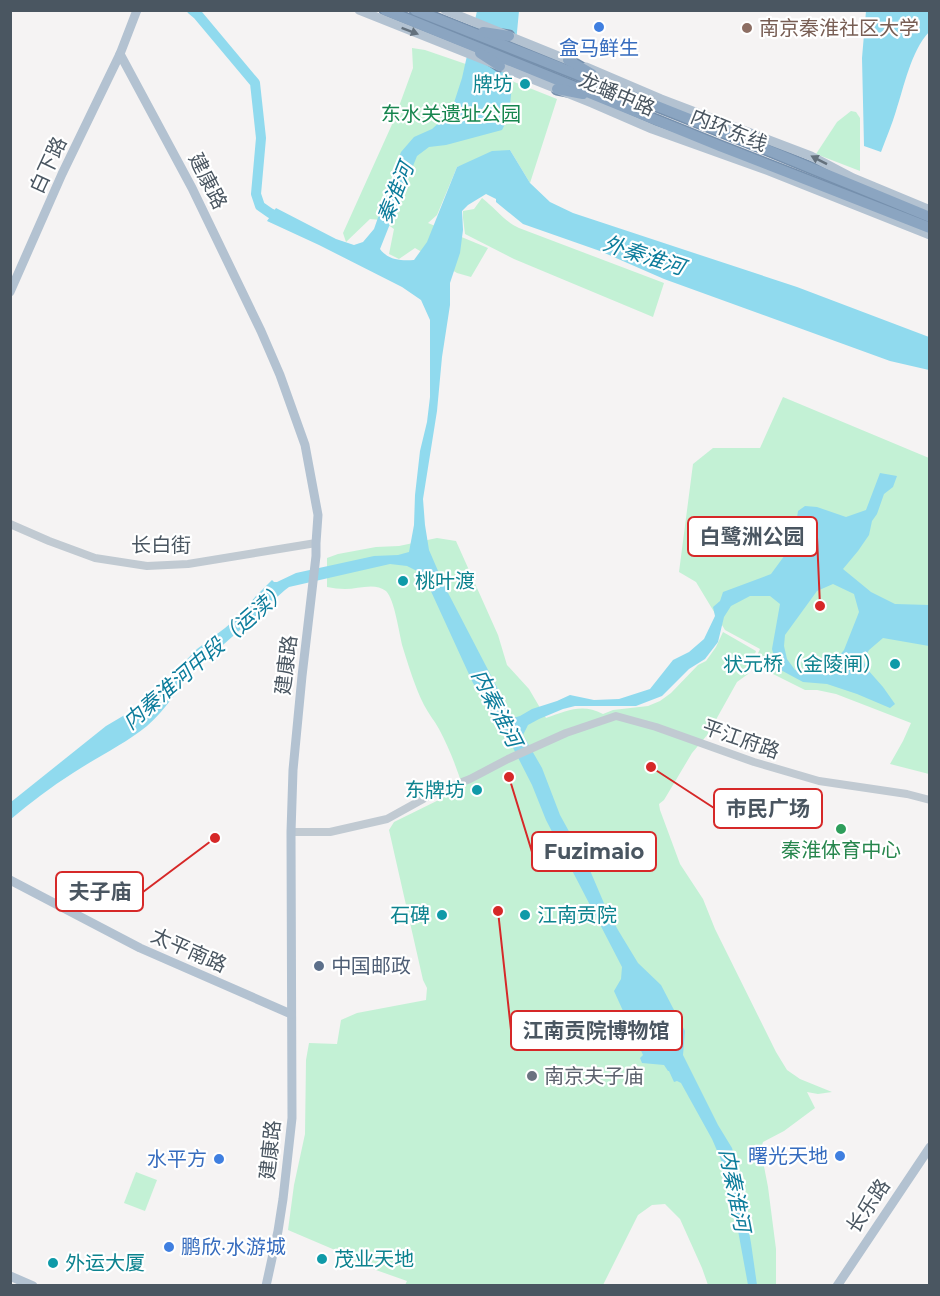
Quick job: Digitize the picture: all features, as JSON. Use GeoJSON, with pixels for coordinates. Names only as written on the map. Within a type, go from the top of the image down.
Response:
{"type":"FeatureCollection","features":[{"type":"Feature","properties":{"kind":"highway"},"geometry":{"type":"LineString","coordinates":[[385,10],[464,35],[509,36]]}},
{"type":"Feature","properties":{"kind":"highway"},"geometry":{"type":"LineString","coordinates":[[415,10],[464,35],[500,66]]}},
{"type":"Feature","properties":{"kind":"highway","name":"内环东线"},"geometry":{"type":"LineString","coordinates":[[464,35],[520,46],[615,89],[930,218]]}},
{"type":"Feature","properties":{"kind":"highway","name":"内环东线"},"geometry":{"type":"LineString","coordinates":[[464,35],[516,68],[612,101],[930,228]]}},
{"type":"Feature","properties":{"kind":"highway"},"geometry":{"type":"LineString","coordinates":[[568,60],[615,89]]}},
{"type":"Feature","properties":{"kind":"highway"},"geometry":{"type":"LineString","coordinates":[[557,89],[612,101]]}},
{"type":"Feature","properties":{"kind":"main road","name":"白下路"},"geometry":{"type":"LineString","coordinates":[[10,292],[62,174],[120,54],[137,10]]}},
{"type":"Feature","properties":{"kind":"main road"},"geometry":{"type":"LineString","coordinates":[[358,10],[464,35]]}},
{"type":"Feature","properties":{"kind":"main road"},"geometry":{"type":"LineString","coordinates":[[445,10],[464,35]]}},
{"type":"Feature","properties":{"kind":"main road","name":"龙蟠中路"},"geometry":{"type":"LineString","coordinates":[[509,36],[520,46],[568,60],[661,99],[811,156],[853,178],[930,210]]}},
{"type":"Feature","properties":{"kind":"main road","name":"建康路"},"geometry":{"type":"LineString","coordinates":[[120,54],[192,188],[280,375],[305,445],[318,515],[313,593],[294,760],[291,832],[293,1049],[291,1141],[278,1231],[266,1286]]}},
{"type":"Feature","properties":{"kind":"main road","name":"龙蟠中路"},"geometry":{"type":"LineString","coordinates":[[500,66],[516,68],[557,89],[652,129],[769,171],[930,235]]}},
{"type":"Feature","properties":{"kind":"main road","name":"太平南路"},"geometry":{"type":"LineString","coordinates":[[10,880],[140,948],[291,1014]]}},
{"type":"Feature","properties":{"kind":"main road","name":"长乐路"},"geometry":{"type":"LineString","coordinates":[[837,1286],[930,1147]]}},
{"type":"Feature","properties":{"kind":"main road"},"geometry":{"type":"LineString","coordinates":[[10,1276],[33,1286]]}},
{"type":"Feature","properties":{"kind":"street","name":"长白街"},"geometry":{"type":"LineString","coordinates":[[10,524],[49,542],[95,558],[147,566],[188,564],[316,543]]}},
{"type":"Feature","properties":{"kind":"street","name":"平江府路"},"geometry":{"type":"LineString","coordinates":[[291,832],[330,832],[387,819],[434,793],[470,780],[546,741],[616,716],[819,781],[907,794],[930,800]]}},
{"type":"Feature","properties":{"kind":"green space","name":"东水关遗址公园"},"geometry":{"type":"Polygon","coordinates":[[[412,48],[425,50],[489,72],[557,99],[530,183],[510,150],[457,167],[437,215],[428,223],[488,248],[471,277],[457,273],[415,248],[399,259],[389,254],[394,229],[381,220],[370,219],[346,242],[343,233],[394,120],[413,68],[412,48]]]}},
{"type":"Feature","properties":{"kind":"green space"},"geometry":{"type":"Polygon","coordinates":[[[851,111],[856,112],[860,118],[860,171],[816,154],[837,122],[851,111]]]}},
{"type":"Feature","properties":{"kind":"green space"},"geometry":{"type":"Polygon","coordinates":[[[482,198],[519,228],[664,283],[653,317],[514,259],[465,234],[463,211],[474,209],[482,198]]]}},
{"type":"Feature","properties":{"kind":"green space"},"geometry":{"type":"Polygon","coordinates":[[[783,397],[929,458],[929,774],[890,764],[911,723],[836,694],[805,690],[753,664],[760,649],[725,630],[696,582],[679,572],[693,464],[713,448],[760,448],[783,397]]]}},
{"type":"Feature","properties":{"kind":"green space"},"geometry":{"type":"Polygon","coordinates":[[[437,538],[456,541],[498,635],[507,665],[529,689],[546,718],[581,709],[603,714],[613,710],[648,706],[660,701],[698,665],[706,661],[723,632],[756,651],[748,674],[737,682],[708,734],[692,753],[664,800],[659,804],[680,864],[703,899],[715,929],[776,1052],[787,1070],[800,1079],[832,1092],[818,1094],[807,1092],[815,1108],[784,1131],[763,1142],[761,1149],[776,1249],[776,1285],[708,1285],[680,1219],[665,1204],[652,1205],[638,1215],[603,1285],[405,1285],[407,1281],[359,1264],[342,1253],[288,1230],[294,1185],[305,1134],[306,1060],[309,1043],[337,1044],[341,1020],[357,1013],[426,1000],[427,988],[423,980],[389,830],[394,822],[463,788],[446,743],[424,705],[415,684],[389,595],[382,588],[377,587],[345,589],[327,587],[327,558],[376,547],[399,546],[437,538]]]}},
{"type":"Feature","properties":{"kind":"green space"},"geometry":{"type":"Polygon","coordinates":[[[136,1172],[157,1180],[145,1211],[124,1203],[136,1172]]]}},
{"type":"Feature","properties":{"kind":"water"},"geometry":{"type":"Polygon","coordinates":[[[477,11],[519,11],[509,116],[502,130],[446,145],[429,147],[417,156],[380,249],[387,256],[400,260],[414,260],[427,242],[457,167],[492,151],[510,150],[530,183],[550,202],[573,213],[797,287],[929,337],[929,370],[890,361],[664,279],[600,251],[523,224],[496,202],[496,199],[486,194],[462,211],[463,230],[460,253],[450,283],[450,305],[437,411],[423,499],[425,525],[429,550],[445,587],[513,718],[570,695],[594,700],[619,699],[650,689],[673,660],[689,652],[704,639],[715,616],[713,607],[720,601],[723,592],[771,574],[793,544],[798,511],[805,506],[817,507],[846,517],[866,510],[880,473],[897,476],[893,487],[884,494],[872,521],[869,535],[843,569],[871,592],[895,604],[929,605],[929,646],[883,638],[869,650],[863,660],[868,670],[895,704],[890,708],[827,684],[803,682],[777,668],[772,649],[780,604],[770,596],[750,596],[731,606],[724,617],[718,642],[705,659],[689,669],[662,696],[636,706],[575,706],[563,709],[528,725],[523,735],[542,768],[560,815],[589,868],[618,930],[638,963],[661,985],[685,1031],[683,1055],[732,1148],[757,1285],[748,1285],[728,1176],[712,1139],[681,1083],[674,1082],[664,1065],[642,1063],[640,1058],[643,1055],[614,991],[621,979],[622,967],[546,820],[532,785],[507,736],[473,683],[429,587],[419,572],[407,566],[390,564],[289,587],[198,667],[147,726],[57,784],[11,819],[11,802],[106,726],[145,703],[197,649],[238,617],[272,580],[277,582],[296,573],[374,556],[409,552],[414,525],[420,451],[430,397],[430,320],[421,300],[402,287],[267,221],[276,208],[336,239],[354,245],[363,242],[374,229],[401,152],[414,137],[432,129],[451,112],[462,78],[477,11]],[[833,584],[817,591],[785,635],[784,646],[787,659],[795,670],[808,672],[822,669],[835,661],[844,650],[859,612],[854,594],[833,584]]]}},
{"type":"Feature","properties":{"kind":"water"},"geometry":{"type":"Polygon","coordinates":[[[866,11],[929,11],[929,32],[913,59],[881,152],[864,146],[862,58],[866,11]]]}},
{"type":"Feature","properties":{"kind":"waterway"},"geometry":{"type":"LineString","coordinates":[[192,10],[255,83],[261,138],[256,194],[260,206],[283,219]]}},
{"type":"Feature","properties":{"kind":"place","name":"盒马鲜生"},"geometry":{"type":"Point","coordinates":[599,27]}},
{"type":"Feature","properties":{"kind":"place","name":"南京秦淮社区大学"},"geometry":{"type":"Point","coordinates":[747,28]}},
{"type":"Feature","properties":{"kind":"place","name":"牌坊"},"geometry":{"type":"Point","coordinates":[525,84]}},
{"type":"Feature","properties":{"kind":"place","name":"桃叶渡"},"geometry":{"type":"Point","coordinates":[403,581]}},
{"type":"Feature","properties":{"kind":"place","name":"白鹭洲公园"},"geometry":{"type":"Point","coordinates":[820,606]}},
{"type":"Feature","properties":{"kind":"place","name":"状元桥（金陵闸）"},"geometry":{"type":"Point","coordinates":[895,664]}},
{"type":"Feature","properties":{"kind":"place","name":"市民广场"},"geometry":{"type":"Point","coordinates":[651,767]}},
{"type":"Feature","properties":{"kind":"place","name":"Fuzimaio"},"geometry":{"type":"Point","coordinates":[509,777]}},
{"type":"Feature","properties":{"kind":"place","name":"东牌坊"},"geometry":{"type":"Point","coordinates":[477,790]}},
{"type":"Feature","properties":{"kind":"place","name":"秦淮体育中心"},"geometry":{"type":"Point","coordinates":[841,829]}},
{"type":"Feature","properties":{"kind":"place","name":"夫子庙"},"geometry":{"type":"Point","coordinates":[215,838]}},
{"type":"Feature","properties":{"kind":"place","name":"江南贡院博物馆"},"geometry":{"type":"Point","coordinates":[498,911]}},
{"type":"Feature","properties":{"kind":"place","name":"石碑"},"geometry":{"type":"Point","coordinates":[442,915]}},
{"type":"Feature","properties":{"kind":"place","name":"江南贡院"},"geometry":{"type":"Point","coordinates":[525,915]}},
{"type":"Feature","properties":{"kind":"place","name":"中国邮政"},"geometry":{"type":"Point","coordinates":[319,966]}},
{"type":"Feature","properties":{"kind":"place","name":"南京夫子庙"},"geometry":{"type":"Point","coordinates":[532,1076]}},
{"type":"Feature","properties":{"kind":"place","name":"曙光天地"},"geometry":{"type":"Point","coordinates":[840,1156]}},
{"type":"Feature","properties":{"kind":"place","name":"水平方"},"geometry":{"type":"Point","coordinates":[219,1159]}},
{"type":"Feature","properties":{"kind":"place","name":"鹏欣·水游城"},"geometry":{"type":"Point","coordinates":[169,1247]}},
{"type":"Feature","properties":{"kind":"place","name":"茂业天地"},"geometry":{"type":"Point","coordinates":[322,1259]}},
{"type":"Feature","properties":{"kind":"place","name":"外运大厦"},"geometry":{"type":"Point","coordinates":[53,1263]}},
{"type":"Feature","properties":{"kind":"water label","name":"秦淮河"},"geometry":{"type":"Point","coordinates":[395,193]}},
{"type":"Feature","properties":{"kind":"water label","name":"外秦淮河"},"geometry":{"type":"Point","coordinates":[644,255]}},
{"type":"Feature","properties":{"kind":"water label","name":"内秦淮河中段（运渎）"},"geometry":{"type":"Point","coordinates":[205,656]}},
{"type":"Feature","properties":{"kind":"water label","name":"内秦淮河"},"geometry":{"type":"Point","coordinates":[497,708]}},
{"type":"Feature","properties":{"kind":"water label","name":"内秦淮河"},"geometry":{"type":"Point","coordinates":[735,1190]}}]}
